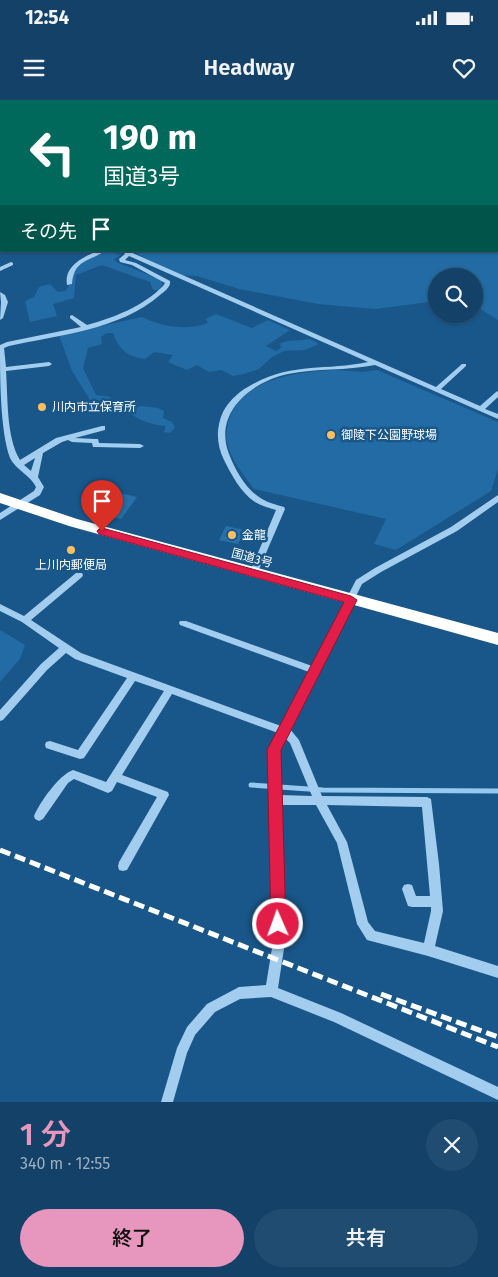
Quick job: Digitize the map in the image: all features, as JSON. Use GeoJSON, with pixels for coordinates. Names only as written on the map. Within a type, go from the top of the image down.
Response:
{"type":"FeatureCollection","features":[{"type":"Feature","properties":{"kind":"highway","name":"国道3号"},"geometry":{"type":"LineString","coordinates":[[0,498],[17,505],[253,574],[498,640]]}},
{"type":"Feature","properties":{"kind":"street"},"geometry":{"type":"LineString","coordinates":[[254,100],[264,100]]}},
{"type":"Feature","properties":{"kind":"street"},"geometry":{"type":"LineString","coordinates":[[69,284],[69,273],[76,263],[100,252]]}},
{"type":"Feature","properties":{"kind":"street"},"geometry":{"type":"LineString","coordinates":[[0,517],[39,490],[38,482],[34,476],[13,458],[9,440],[1,346],[104,323],[146,304],[168,282],[134,264],[122,261],[125,253],[494,415],[498,407]]}},
{"type":"Feature","properties":{"kind":"street"},"geometry":{"type":"LineString","coordinates":[[0,269],[11,264]]}},
{"type":"Feature","properties":{"kind":"street"},"geometry":{"type":"LineString","coordinates":[[0,294],[4,298],[6,305],[0,318]]}},
{"type":"Feature","properties":{"kind":"street"},"geometry":{"type":"LineString","coordinates":[[72,316],[85,327]]}},
{"type":"Feature","properties":{"kind":"street"},"geometry":{"type":"LineString","coordinates":[[253,574],[281,509],[256,499],[229,463],[222,441],[224,417],[233,402],[246,391],[263,380],[284,372],[312,368],[358,368],[374,363]]}},
{"type":"Feature","properties":{"kind":"street"},"geometry":{"type":"LineString","coordinates":[[3,369],[49,364]]}},
{"type":"Feature","properties":{"kind":"street"},"geometry":{"type":"LineString","coordinates":[[436,390],[464,365]]}},
{"type":"Feature","properties":{"kind":"street"},"geometry":{"type":"LineString","coordinates":[[481,409],[498,393]]}},
{"type":"Feature","properties":{"kind":"street"},"geometry":{"type":"LineString","coordinates":[[19,464],[62,439],[102,428]]}},
{"type":"Feature","properties":{"kind":"street"},"geometry":{"type":"LineString","coordinates":[[62,439],[95,441],[96,445],[140,446]]}},
{"type":"Feature","properties":{"kind":"street"},"geometry":{"type":"LineString","coordinates":[[34,476],[40,452]]}},
{"type":"Feature","properties":{"kind":"street"},"geometry":{"type":"LineString","coordinates":[[271,991],[279,942],[274,750],[360,582],[378,570],[454,529],[498,498]]}},
{"type":"Feature","properties":{"kind":"street"},"geometry":{"type":"LineString","coordinates":[[24,620],[79,575]]}},
{"type":"Feature","properties":{"kind":"street"},"geometry":{"type":"LineString","coordinates":[[0,606],[78,656],[285,731],[294,740],[318,800],[342,842],[363,924],[371,936],[428,950],[498,972]]}},
{"type":"Feature","properties":{"kind":"street"},"geometry":{"type":"LineString","coordinates":[[183,623],[315,671]]}},
{"type":"Feature","properties":{"kind":"street"},"geometry":{"type":"LineString","coordinates":[[0,717],[44,667],[66,647]]}},
{"type":"Feature","properties":{"kind":"street"},"geometry":{"type":"LineString","coordinates":[[50,745],[80,755],[133,676]]}},
{"type":"Feature","properties":{"kind":"street"},"geometry":{"type":"LineString","coordinates":[[39,816],[64,780],[73,774],[108,788],[170,690]]}},
{"type":"Feature","properties":{"kind":"street"},"geometry":{"type":"LineString","coordinates":[[115,777],[164,795],[123,866]]}},
{"type":"Feature","properties":{"kind":"street"},"geometry":{"type":"LineString","coordinates":[[274,790],[318,800],[427,802],[437,911],[428,950]]}},
{"type":"Feature","properties":{"kind":"street"},"geometry":{"type":"LineString","coordinates":[[408,889],[412,902],[436,901]]}},
{"type":"Feature","properties":{"kind":"street"},"geometry":{"type":"LineString","coordinates":[[167,1102],[181,1052],[191,1030],[211,1008],[239,993],[271,991],[338,1017],[498,1094]]}},
{"type":"Feature","properties":{"kind":"shaded area"},"geometry":{"type":"Polygon","coordinates":[[[105,252],[121,255],[114,259],[116,262],[162,280],[162,285],[159,290],[153,290],[150,282],[102,265],[76,275],[74,298],[53,304],[57,316],[30,322],[25,301],[34,297],[39,287],[50,284],[58,292],[65,291],[73,273],[79,265],[105,252]]]}},
{"type":"Feature","properties":{"kind":"shaded area"},"geometry":{"type":"Polygon","coordinates":[[[134,252],[498,252],[498,320],[483,311],[483,268],[428,268],[428,302],[376,309],[318,304],[239,289],[197,276],[174,275],[134,252]]]}},
{"type":"Feature","properties":{"kind":"shaded area"},"geometry":{"type":"Polygon","coordinates":[[[216,314],[252,328],[268,320],[290,330],[266,346],[276,351],[282,347],[279,344],[283,342],[310,339],[319,344],[305,350],[284,351],[272,357],[259,369],[233,376],[221,370],[209,372],[197,365],[187,370],[168,362],[173,355],[154,352],[145,359],[134,356],[121,348],[113,333],[107,333],[101,337],[102,344],[88,348],[83,368],[96,395],[111,397],[109,400],[90,400],[72,371],[59,335],[142,317],[175,327],[191,327],[208,323],[206,319],[216,314]]]}},
{"type":"Feature","properties":{"kind":"shaded area"},"geometry":{"type":"Polygon","coordinates":[[[335,370],[363,372],[377,370],[498,422],[498,469],[491,491],[396,550],[374,544],[386,519],[254,489],[234,461],[226,440],[228,423],[234,408],[244,396],[272,380],[304,373],[335,370]]]}},
{"type":"Feature","properties":{"kind":"shaded area"},"geometry":{"type":"Polygon","coordinates":[[[143,406],[158,408],[164,411],[163,418],[172,422],[175,427],[170,433],[164,432],[166,426],[144,421],[124,409],[143,406]]]}},
{"type":"Feature","properties":{"kind":"shaded area"},"geometry":{"type":"Polygon","coordinates":[[[0,630],[25,645],[20,659],[0,682],[0,630]]]}},
{"type":"Feature","properties":{"kind":"building"},"geometry":{"type":"Polygon","coordinates":[[[107,490],[137,497],[121,519],[91,511],[107,490]]]}},
{"type":"Feature","properties":{"kind":"building","name":"金龍"},"geometry":{"type":"Polygon","coordinates":[[[226,526],[245,530],[238,544],[219,540],[226,526]]]}},
{"type":"Feature","properties":{"kind":"waterway"},"geometry":{"type":"LineString","coordinates":[[251,785],[323,790],[498,791]]}},
{"type":"Feature","properties":{"kind":"railway"},"geometry":{"type":"LineString","coordinates":[[0,850],[498,1047]]}},
{"type":"Feature","properties":{"kind":"railway"},"geometry":{"type":"LineString","coordinates":[[381,994],[498,1037]]}},
{"type":"Feature","properties":{"kind":"place","name":"川内市立保育所"},"geometry":{"type":"Point","coordinates":[42,407]}},
{"type":"Feature","properties":{"kind":"place","name":"御陵下公園野球場"},"geometry":{"type":"Point","coordinates":[331,435]}},
{"type":"Feature","properties":{"kind":"place","name":"金龍"},"geometry":{"type":"Point","coordinates":[232,535]}},
{"type":"Feature","properties":{"kind":"place","name":"上川内郵便局"},"geometry":{"type":"Point","coordinates":[71,550]}},
{"type":"Feature","properties":{"kind":"route"},"geometry":{"type":"LineString","coordinates":[[102,531],[351,600],[274,750],[278,924]]}}]}
